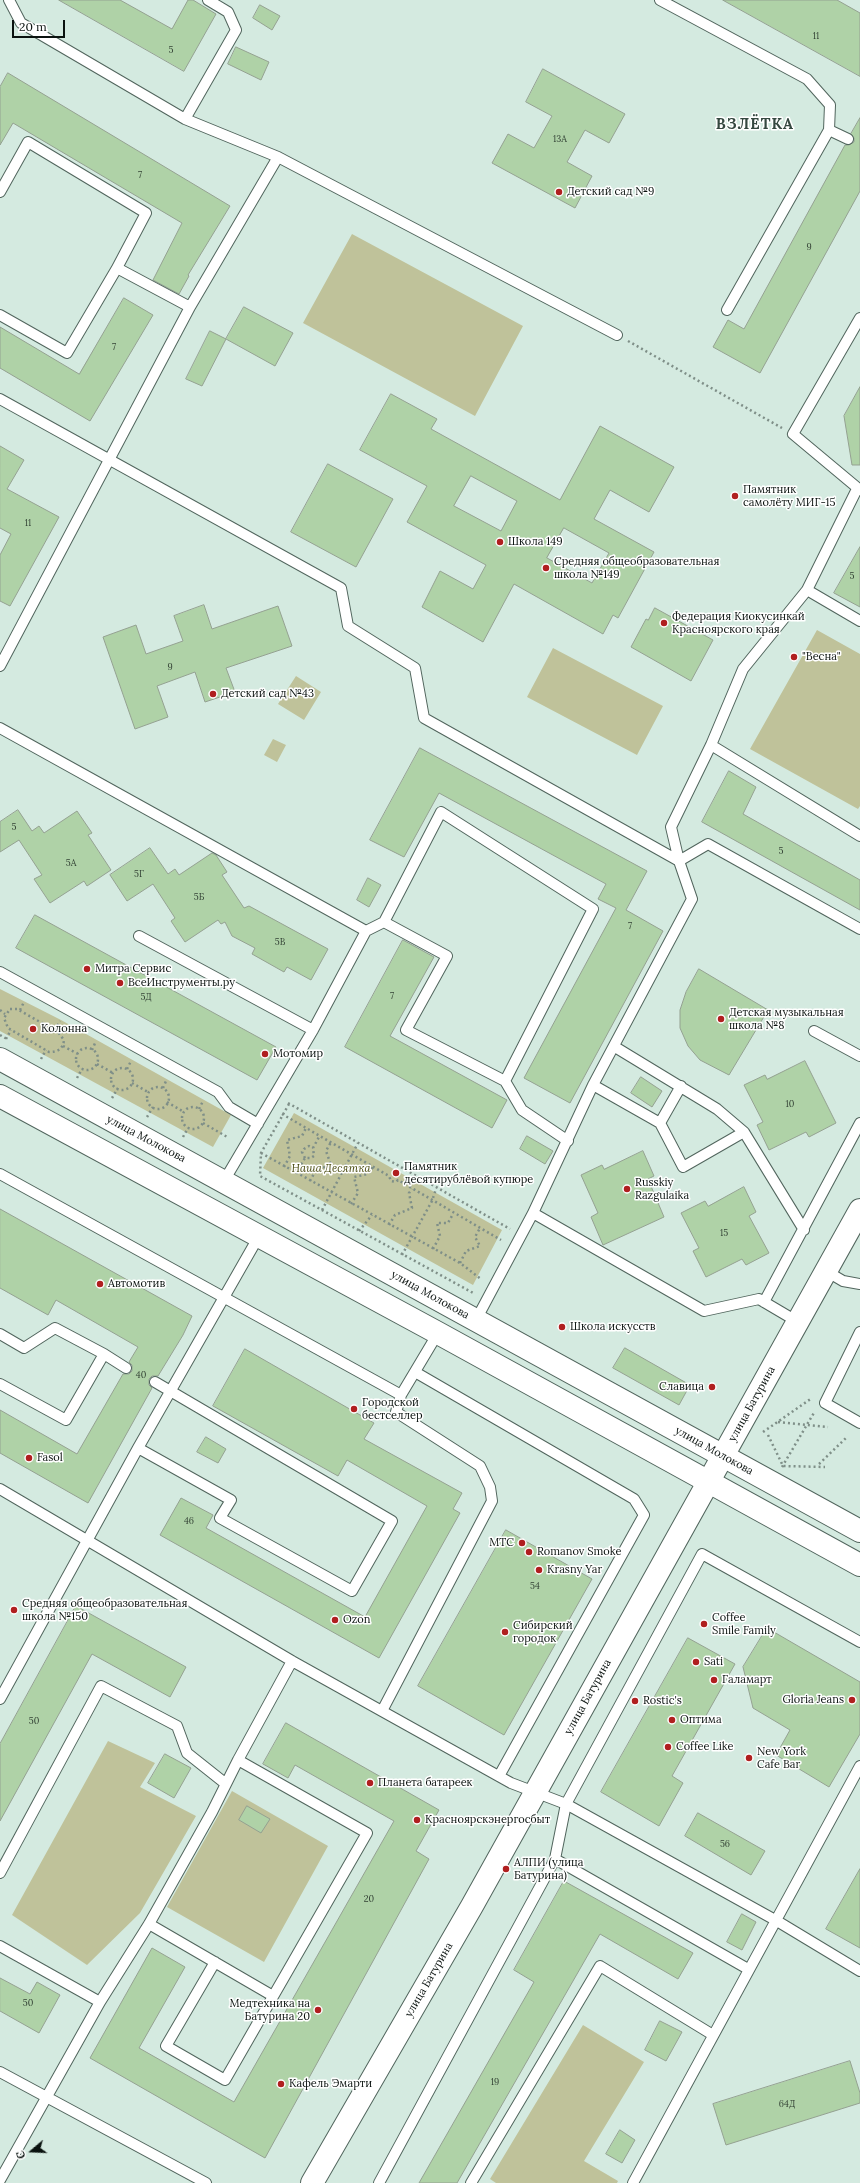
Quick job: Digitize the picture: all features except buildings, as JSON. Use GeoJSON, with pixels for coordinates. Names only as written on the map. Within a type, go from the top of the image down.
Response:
{"type":"FeatureCollection","features":[{"type":"Feature","properties":{"kind":"main road","name":"улица Молокова"},"geometry":{"type":"LineString","coordinates":[[0,1059],[860,1531]]}},
{"type":"Feature","properties":{"kind":"main road"},"geometry":{"type":"LineString","coordinates":[[1,1098],[438,1333],[860,1565]]}},
{"type":"Feature","properties":{"kind":"main road","name":"улица Батурина"},"geometry":{"type":"LineString","coordinates":[[312,2183],[472,1906],[860,1210]]}},
{"type":"Feature","properties":{"kind":"lane"},"geometry":{"type":"LineString","coordinates":[[8,0],[21,23],[186,119],[278,157],[617,335]]}},
{"type":"Feature","properties":{"kind":"lane"},"geometry":{"type":"LineString","coordinates":[[186,119],[236,30],[228,12],[208,0]]}},
{"type":"Feature","properties":{"kind":"lane"},"geometry":{"type":"LineString","coordinates":[[660,0],[807,79],[830,105],[828,130],[727,310]]}},
{"type":"Feature","properties":{"kind":"lane"},"geometry":{"type":"LineString","coordinates":[[828,130],[848,139]]}},
{"type":"Feature","properties":{"kind":"lane"},"geometry":{"type":"LineString","coordinates":[[0,192],[28,142],[146,213],[117,268],[67,353],[0,315]]}},
{"type":"Feature","properties":{"kind":"lane"},"geometry":{"type":"LineString","coordinates":[[0,666],[190,307],[278,157]]}},
{"type":"Feature","properties":{"kind":"lane"},"geometry":{"type":"LineString","coordinates":[[117,268],[190,307]]}},
{"type":"Feature","properties":{"kind":"lane"},"geometry":{"type":"LineString","coordinates":[[476,1320],[533,1213],[593,1085],[615,1047],[692,899],[679,861],[672,828],[711,745],[743,669],[807,590],[859,489],[793,434],[860,318]]}},
{"type":"Feature","properties":{"kind":"lane"},"geometry":{"type":"LineString","coordinates":[[0,399],[341,588],[348,626],[415,668],[424,718],[679,861]]}},
{"type":"Feature","properties":{"kind":"lane"},"geometry":{"type":"LineString","coordinates":[[807,590],[860,621]]}},
{"type":"Feature","properties":{"kind":"lane"},"geometry":{"type":"LineString","coordinates":[[0,728],[366,931]]}},
{"type":"Feature","properties":{"kind":"lane"},"geometry":{"type":"LineString","coordinates":[[711,745],[860,836]]}},
{"type":"Feature","properties":{"kind":"lane"},"geometry":{"type":"LineString","coordinates":[[224,1181],[313,1030],[366,931],[384,922],[441,812],[593,909],[505,1081]]}},
{"type":"Feature","properties":{"kind":"lane"},"geometry":{"type":"LineString","coordinates":[[679,861],[708,844],[860,929]]}},
{"type":"Feature","properties":{"kind":"lane"},"geometry":{"type":"LineString","coordinates":[[384,922],[447,956],[406,1030],[505,1081],[522,1110],[568,1141]]}},
{"type":"Feature","properties":{"kind":"lane"},"geometry":{"type":"LineString","coordinates":[[139,936],[313,1030]]}},
{"type":"Feature","properties":{"kind":"lane"},"geometry":{"type":"LineString","coordinates":[[0,972],[218,1092],[229,1107],[258,1124]]}},
{"type":"Feature","properties":{"kind":"lane"},"geometry":{"type":"LineString","coordinates":[[814,1031],[860,1056]]}},
{"type":"Feature","properties":{"kind":"lane"},"geometry":{"type":"LineString","coordinates":[[615,1047],[717,1109],[744,1132],[804,1230]]}},
{"type":"Feature","properties":{"kind":"lane"},"geometry":{"type":"LineString","coordinates":[[593,1085],[660,1123],[683,1167],[744,1132]]}},
{"type":"Feature","properties":{"kind":"lane"},"geometry":{"type":"LineString","coordinates":[[660,1123],[681,1086]]}},
{"type":"Feature","properties":{"kind":"lane"},"geometry":{"type":"LineString","coordinates":[[764,1302],[804,1230],[860,1123]]}},
{"type":"Feature","properties":{"kind":"lane"},"geometry":{"type":"LineString","coordinates":[[0,1174],[402,1395]]}},
{"type":"Feature","properties":{"kind":"lane"},"geometry":{"type":"LineString","coordinates":[[533,1213],[704,1311],[759,1299],[798,1322]]}},
{"type":"Feature","properties":{"kind":"lane"},"geometry":{"type":"LineString","coordinates":[[0,1700],[87,1539],[259,1236]]}},
{"type":"Feature","properties":{"kind":"lane"},"geometry":{"type":"LineString","coordinates":[[826,1271],[843,1281],[860,1284]]}},
{"type":"Feature","properties":{"kind":"lane"},"geometry":{"type":"LineString","coordinates":[[0,1334],[24,1348],[55,1328],[104,1354],[126,1368]]}},
{"type":"Feature","properties":{"kind":"lane"},"geometry":{"type":"LineString","coordinates":[[860,1332],[825,1403],[860,1423]]}},
{"type":"Feature","properties":{"kind":"lane"},"geometry":{"type":"LineString","coordinates":[[382,1711],[492,1501],[490,1487],[480,1466],[396,1412],[402,1395],[438,1333]]}},
{"type":"Feature","properties":{"kind":"lane"},"geometry":{"type":"LineString","coordinates":[[0,1384],[66,1420],[104,1354]]}},
{"type":"Feature","properties":{"kind":"lane"},"geometry":{"type":"LineString","coordinates":[[415,1372],[634,1499],[644,1515],[499,1776]]}},
{"type":"Feature","properties":{"kind":"lane"},"geometry":{"type":"LineString","coordinates":[[138,1448],[231,1500],[220,1518],[352,1591],[392,1521],[155,1382]]}},
{"type":"Feature","properties":{"kind":"lane"},"geometry":{"type":"LineString","coordinates":[[0,1489],[292,1661],[499,1776],[566,1804],[777,1921],[860,1971]]}},
{"type":"Feature","properties":{"kind":"lane"},"geometry":{"type":"LineString","coordinates":[[379,2183],[554,1859],[566,1804],[702,1554],[860,1642]]}},
{"type":"Feature","properties":{"kind":"lane"},"geometry":{"type":"LineString","coordinates":[[0,2180],[100,2002],[149,1924],[292,1661]]}},
{"type":"Feature","properties":{"kind":"lane"},"geometry":{"type":"LineString","coordinates":[[0,1873],[101,1686],[177,1726],[187,1753],[226,1784]]}},
{"type":"Feature","properties":{"kind":"lane"},"geometry":{"type":"LineString","coordinates":[[215,1962],[166,2046],[225,2080],[366,1833],[238,1760]]}},
{"type":"Feature","properties":{"kind":"lane"},"geometry":{"type":"LineString","coordinates":[[633,2183],[748,1969],[777,1921],[860,1766]]}},
{"type":"Feature","properties":{"kind":"lane"},"geometry":{"type":"LineString","coordinates":[[554,1859],[748,1969]]}},
{"type":"Feature","properties":{"kind":"lane"},"geometry":{"type":"LineString","coordinates":[[149,1924],[273,1996]]}},
{"type":"Feature","properties":{"kind":"lane"},"geometry":{"type":"LineString","coordinates":[[0,1946],[100,2002]]}},
{"type":"Feature","properties":{"kind":"lane"},"geometry":{"type":"LineString","coordinates":[[471,2183],[600,1966],[713,2035]]}},
{"type":"Feature","properties":{"kind":"lane"},"geometry":{"type":"LineString","coordinates":[[0,2072],[206,2183]]}},
{"type":"Feature","properties":{"kind":"path"},"geometry":{"type":"LineString","coordinates":[[617,335],[793,434]]}},
{"type":"Feature","properties":{"kind":"path"},"geometry":{"type":"LineString","coordinates":[[20,1010],[24,1002]]}},
{"type":"Feature","properties":{"kind":"path"},"geometry":{"type":"LineString","coordinates":[[10,1009],[20,1010],[55,1030],[63,1037],[62,1046],[57,1051],[46,1050],[11,1030],[4,1022],[5,1014],[10,1009]]}},
{"type":"Feature","properties":{"kind":"path"},"geometry":{"type":"LineString","coordinates":[[0,1010],[5,1014]]}},
{"type":"Feature","properties":{"kind":"path"},"geometry":{"type":"LineString","coordinates":[[55,1030],[60,1021]]}},
{"type":"Feature","properties":{"kind":"path"},"geometry":{"type":"LineString","coordinates":[[6,1039],[11,1030]]}},
{"type":"Feature","properties":{"kind":"path"},"geometry":{"type":"LineString","coordinates":[[92,1050],[96,1042]]}},
{"type":"Feature","properties":{"kind":"path"},"geometry":{"type":"LineString","coordinates":[[62,1046],[78,1054]]}},
{"type":"Feature","properties":{"kind":"path"},"geometry":{"type":"LineString","coordinates":[[83,1049],[92,1050],[97,1055],[97,1064],[91,1069],[82,1069],[76,1062],[78,1054],[83,1049]]}},
{"type":"Feature","properties":{"kind":"path"},"geometry":{"type":"LineString","coordinates":[[41,1059],[46,1050]]}},
{"type":"Feature","properties":{"kind":"path"},"geometry":{"type":"LineString","coordinates":[[127,1069],[131,1061]]}},
{"type":"Feature","properties":{"kind":"path"},"geometry":{"type":"LineString","coordinates":[[97,1064],[113,1073]]}},
{"type":"Feature","properties":{"kind":"path"},"geometry":{"type":"LineString","coordinates":[[76,1079],[82,1069]]}},
{"type":"Feature","properties":{"kind":"path"},"geometry":{"type":"LineString","coordinates":[[118,1069],[127,1069],[133,1075],[132,1083],[126,1089],[118,1088],[112,1081],[113,1073],[118,1069]]}},
{"type":"Feature","properties":{"kind":"path"},"geometry":{"type":"LineString","coordinates":[[163,1088],[166,1081]]}},
{"type":"Feature","properties":{"kind":"path"},"geometry":{"type":"LineString","coordinates":[[132,1083],[148,1092]]}},
{"type":"Feature","properties":{"kind":"path"},"geometry":{"type":"LineString","coordinates":[[154,1087],[163,1088],[168,1094],[167,1102],[162,1108],[152,1107],[147,1100],[148,1092],[154,1087]]}},
{"type":"Feature","properties":{"kind":"path"},"geometry":{"type":"LineString","coordinates":[[112,1099],[118,1088]]}},
{"type":"Feature","properties":{"kind":"path"},"geometry":{"type":"LineString","coordinates":[[278,1089],[289,1104],[436,1189],[510,1229],[524,1231]]}},
{"type":"Feature","properties":{"kind":"path"},"geometry":{"type":"LineString","coordinates":[[199,1109],[203,1101]]}},
{"type":"Feature","properties":{"kind":"path"},"geometry":{"type":"LineString","coordinates":[[167,1102],[184,1112]]}},
{"type":"Feature","properties":{"kind":"path"},"geometry":{"type":"LineString","coordinates":[[289,1104],[261,1153],[260,1176],[486,1300]]}},
{"type":"Feature","properties":{"kind":"path"},"geometry":{"type":"LineString","coordinates":[[147,1118],[152,1107]]}},
{"type":"Feature","properties":{"kind":"path"},"geometry":{"type":"LineString","coordinates":[[192,1107],[199,1109],[204,1114],[203,1123],[198,1128],[188,1128],[182,1120],[184,1112],[192,1107]]}},
{"type":"Feature","properties":{"kind":"path"},"geometry":{"type":"LineString","coordinates":[[282,1114],[389,1176],[393,1182],[398,1180],[453,1214],[501,1240]]}},
{"type":"Feature","properties":{"kind":"path"},"geometry":{"type":"LineString","coordinates":[[203,1123],[229,1138]]}},
{"type":"Feature","properties":{"kind":"path"},"geometry":{"type":"LineString","coordinates":[[183,1138],[188,1128]]}},
{"type":"Feature","properties":{"kind":"path"},"geometry":{"type":"LineString","coordinates":[[284,1167],[290,1156],[287,1140],[302,1136],[306,1128]]}},
{"type":"Feature","properties":{"kind":"path"},"geometry":{"type":"LineString","coordinates":[[305,1158],[311,1158],[314,1156],[313,1148],[320,1135]]}},
{"type":"Feature","properties":{"kind":"path"},"geometry":{"type":"LineString","coordinates":[[310,1181],[316,1170],[331,1165],[326,1151],[331,1142]]}},
{"type":"Feature","properties":{"kind":"path"},"geometry":{"type":"LineString","coordinates":[[322,1210],[358,1143]]}},
{"type":"Feature","properties":{"kind":"path"},"geometry":{"type":"LineString","coordinates":[[305,1158],[302,1152],[304,1149],[309,1146],[313,1148]]}},
{"type":"Feature","properties":{"kind":"path"},"geometry":{"type":"LineString","coordinates":[[261,1153],[460,1264],[481,1279]]}},
{"type":"Feature","properties":{"kind":"path"},"geometry":{"type":"LineString","coordinates":[[296,1173],[305,1158]]}},
{"type":"Feature","properties":{"kind":"path"},"geometry":{"type":"LineString","coordinates":[[352,1204],[358,1193],[354,1177],[368,1174],[373,1167]]}},
{"type":"Feature","properties":{"kind":"path"},"geometry":{"type":"LineString","coordinates":[[390,1225],[395,1215],[412,1208],[409,1192],[412,1189]]}},
{"type":"Feature","properties":{"kind":"path"},"geometry":{"type":"LineString","coordinates":[[402,1255],[413,1238],[432,1201],[436,1189]]}},
{"type":"Feature","properties":{"kind":"path"},"geometry":{"type":"LineString","coordinates":[[433,1249],[440,1236],[437,1223],[448,1223],[453,1214]]}},
{"type":"Feature","properties":{"kind":"path"},"geometry":{"type":"LineString","coordinates":[[359,1231],[372,1215]]}},
{"type":"Feature","properties":{"kind":"path"},"geometry":{"type":"LineString","coordinates":[[460,1264],[466,1251],[480,1246],[475,1237],[480,1228]]}},
{"type":"Feature","properties":{"kind":"path"},"geometry":{"type":"LineString","coordinates":[[763,1432],[835,1382]]}},
{"type":"Feature","properties":{"kind":"path"},"geometry":{"type":"LineString","coordinates":[[781,1470],[818,1406]]}},
{"type":"Feature","properties":{"kind":"path"},"geometry":{"type":"LineString","coordinates":[[777,1422],[828,1427]]}},
{"type":"Feature","properties":{"kind":"path"},"geometry":{"type":"LineString","coordinates":[[768,1436],[783,1466]]}},
{"type":"Feature","properties":{"kind":"path"},"geometry":{"type":"LineString","coordinates":[[819,1464],[846,1438]]}},
{"type":"Feature","properties":{"kind":"path"},"geometry":{"type":"LineString","coordinates":[[783,1466],[825,1467]]}},
{"type":"Feature","properties":{"kind":"green space"},"geometry":{"type":"Polygon","coordinates":[[[352,234],[523,326],[475,416],[303,323],[352,234]]]}},
{"type":"Feature","properties":{"kind":"green space"},"geometry":{"type":"Polygon","coordinates":[[[817,630],[860,654],[860,806],[858,809],[750,749],[817,630]]]}},
{"type":"Feature","properties":{"kind":"green space"},"geometry":{"type":"Polygon","coordinates":[[[553,648],[663,706],[637,755],[527,697],[553,648]]]}},
{"type":"Feature","properties":{"kind":"green space"},"geometry":{"type":"Polygon","coordinates":[[[296,676],[321,692],[304,720],[278,704],[296,676]]]}},
{"type":"Feature","properties":{"kind":"green space"},"geometry":{"type":"Polygon","coordinates":[[[273,739],[286,745],[277,762],[264,755],[273,739]]]}},
{"type":"Feature","properties":{"kind":"green space"},"geometry":{"type":"Polygon","coordinates":[[[0,989],[61,1020],[231,1115],[213,1147],[0,1031],[0,989]]]}},
{"type":"Feature","properties":{"kind":"green space","name":"Наша Десятка"},"geometry":{"type":"Polygon","coordinates":[[[294,1113],[502,1230],[473,1285],[263,1168],[294,1113]]]}},
{"type":"Feature","properties":{"kind":"green space"},"geometry":{"type":"Polygon","coordinates":[[[108,1741],[155,1763],[140,1787],[196,1816],[140,1913],[87,1965],[12,1915],[108,1741]]]}},
{"type":"Feature","properties":{"kind":"green space"},"geometry":{"type":"Polygon","coordinates":[[[232,1791],[328,1846],[264,1962],[167,1907],[232,1791]]]}},
{"type":"Feature","properties":{"kind":"green space"},"geometry":{"type":"Polygon","coordinates":[[[583,2025],[644,2062],[584,2161],[618,2181],[617,2183],[496,2183],[490,2179],[583,2025]]]}},
{"type":"Feature","properties":{"kind":"place","name":"Детский сад №9"},"geometry":{"type":"Point","coordinates":[559,192]}},
{"type":"Feature","properties":{"kind":"place","name":"Памятник самолёту МИГ-15"},"geometry":{"type":"Point","coordinates":[735,496]}},
{"type":"Feature","properties":{"kind":"place","name":"Школа 149"},"geometry":{"type":"Point","coordinates":[500,542]}},
{"type":"Feature","properties":{"kind":"place","name":"Средняя общеобразовательная школа №149"},"geometry":{"type":"Point","coordinates":[546,568]}},
{"type":"Feature","properties":{"kind":"place","name":"Федерация Киокусинкай Красноярского края"},"geometry":{"type":"Point","coordinates":[664,623]}},
{"type":"Feature","properties":{"kind":"place","name":"\"Весна\""},"geometry":{"type":"Point","coordinates":[794,657]}},
{"type":"Feature","properties":{"kind":"place","name":"Детский сад №43"},"geometry":{"type":"Point","coordinates":[213,694]}},
{"type":"Feature","properties":{"kind":"place","name":"Митра Сервис"},"geometry":{"type":"Point","coordinates":[87,969]}},
{"type":"Feature","properties":{"kind":"place","name":"ВсеИнструменты.ру"},"geometry":{"type":"Point","coordinates":[120,983]}},
{"type":"Feature","properties":{"kind":"place","name":"Детская музыкальная школа №8"},"geometry":{"type":"Point","coordinates":[721,1019]}},
{"type":"Feature","properties":{"kind":"place","name":"Колонна"},"geometry":{"type":"Point","coordinates":[33,1029]}},
{"type":"Feature","properties":{"kind":"place","name":"Мотомир"},"geometry":{"type":"Point","coordinates":[265,1054]}},
{"type":"Feature","properties":{"kind":"place","name":"Памятник десятирублёвой купюре"},"geometry":{"type":"Point","coordinates":[396,1173]}},
{"type":"Feature","properties":{"kind":"place","name":"Russkiy Razgulaika"},"geometry":{"type":"Point","coordinates":[627,1189]}},
{"type":"Feature","properties":{"kind":"place","name":"Автомотив"},"geometry":{"type":"Point","coordinates":[100,1284]}},
{"type":"Feature","properties":{"kind":"place","name":"Школа искусств"},"geometry":{"type":"Point","coordinates":[562,1327]}},
{"type":"Feature","properties":{"kind":"place","name":"Славица"},"geometry":{"type":"Point","coordinates":[712,1387]}},
{"type":"Feature","properties":{"kind":"place","name":"Городской бестселлер"},"geometry":{"type":"Point","coordinates":[354,1409]}},
{"type":"Feature","properties":{"kind":"place","name":"Fasol"},"geometry":{"type":"Point","coordinates":[29,1458]}},
{"type":"Feature","properties":{"kind":"place","name":"МТС"},"geometry":{"type":"Point","coordinates":[522,1543]}},
{"type":"Feature","properties":{"kind":"place","name":"Romanov Smoke"},"geometry":{"type":"Point","coordinates":[529,1552]}},
{"type":"Feature","properties":{"kind":"place","name":"Krasny Yar"},"geometry":{"type":"Point","coordinates":[539,1570]}},
{"type":"Feature","properties":{"kind":"place","name":"Средняя общеобразовательная школа №150"},"geometry":{"type":"Point","coordinates":[14,1610]}},
{"type":"Feature","properties":{"kind":"place","name":"Ozon"},"geometry":{"type":"Point","coordinates":[335,1620]}},
{"type":"Feature","properties":{"kind":"place","name":"Coffee Smile Family"},"geometry":{"type":"Point","coordinates":[704,1624]}},
{"type":"Feature","properties":{"kind":"place","name":"Сибирский городок"},"geometry":{"type":"Point","coordinates":[505,1632]}},
{"type":"Feature","properties":{"kind":"place","name":"Sati"},"geometry":{"type":"Point","coordinates":[696,1662]}},
{"type":"Feature","properties":{"kind":"place","name":"Галамарт"},"geometry":{"type":"Point","coordinates":[714,1680]}},
{"type":"Feature","properties":{"kind":"place","name":"Gloria Jeans"},"geometry":{"type":"Point","coordinates":[852,1700]}},
{"type":"Feature","properties":{"kind":"place","name":"Rostic's"},"geometry":{"type":"Point","coordinates":[635,1701]}},
{"type":"Feature","properties":{"kind":"place","name":"Оптима"},"geometry":{"type":"Point","coordinates":[672,1720]}},
{"type":"Feature","properties":{"kind":"place","name":"Coffee Like"},"geometry":{"type":"Point","coordinates":[668,1747]}},
{"type":"Feature","properties":{"kind":"place","name":"New York Cafe Bar"},"geometry":{"type":"Point","coordinates":[749,1758]}},
{"type":"Feature","properties":{"kind":"place","name":"Планета батареек"},"geometry":{"type":"Point","coordinates":[370,1783]}},
{"type":"Feature","properties":{"kind":"place","name":"Красноярскэнергосбыт"},"geometry":{"type":"Point","coordinates":[417,1820]}},
{"type":"Feature","properties":{"kind":"place","name":"АЛПИ (улица Батурина)"},"geometry":{"type":"Point","coordinates":[506,1869]}},
{"type":"Feature","properties":{"kind":"place","name":"Медтехника на Батурина 20"},"geometry":{"type":"Point","coordinates":[318,2010]}},
{"type":"Feature","properties":{"kind":"place","name":"Кафель Эмарти"},"geometry":{"type":"Point","coordinates":[281,2084]}},
{"type":"Feature","properties":{"kind":"district","name":"ВЗЛЁТКА"},"geometry":{"type":"Point","coordinates":[755,125]}}]}
